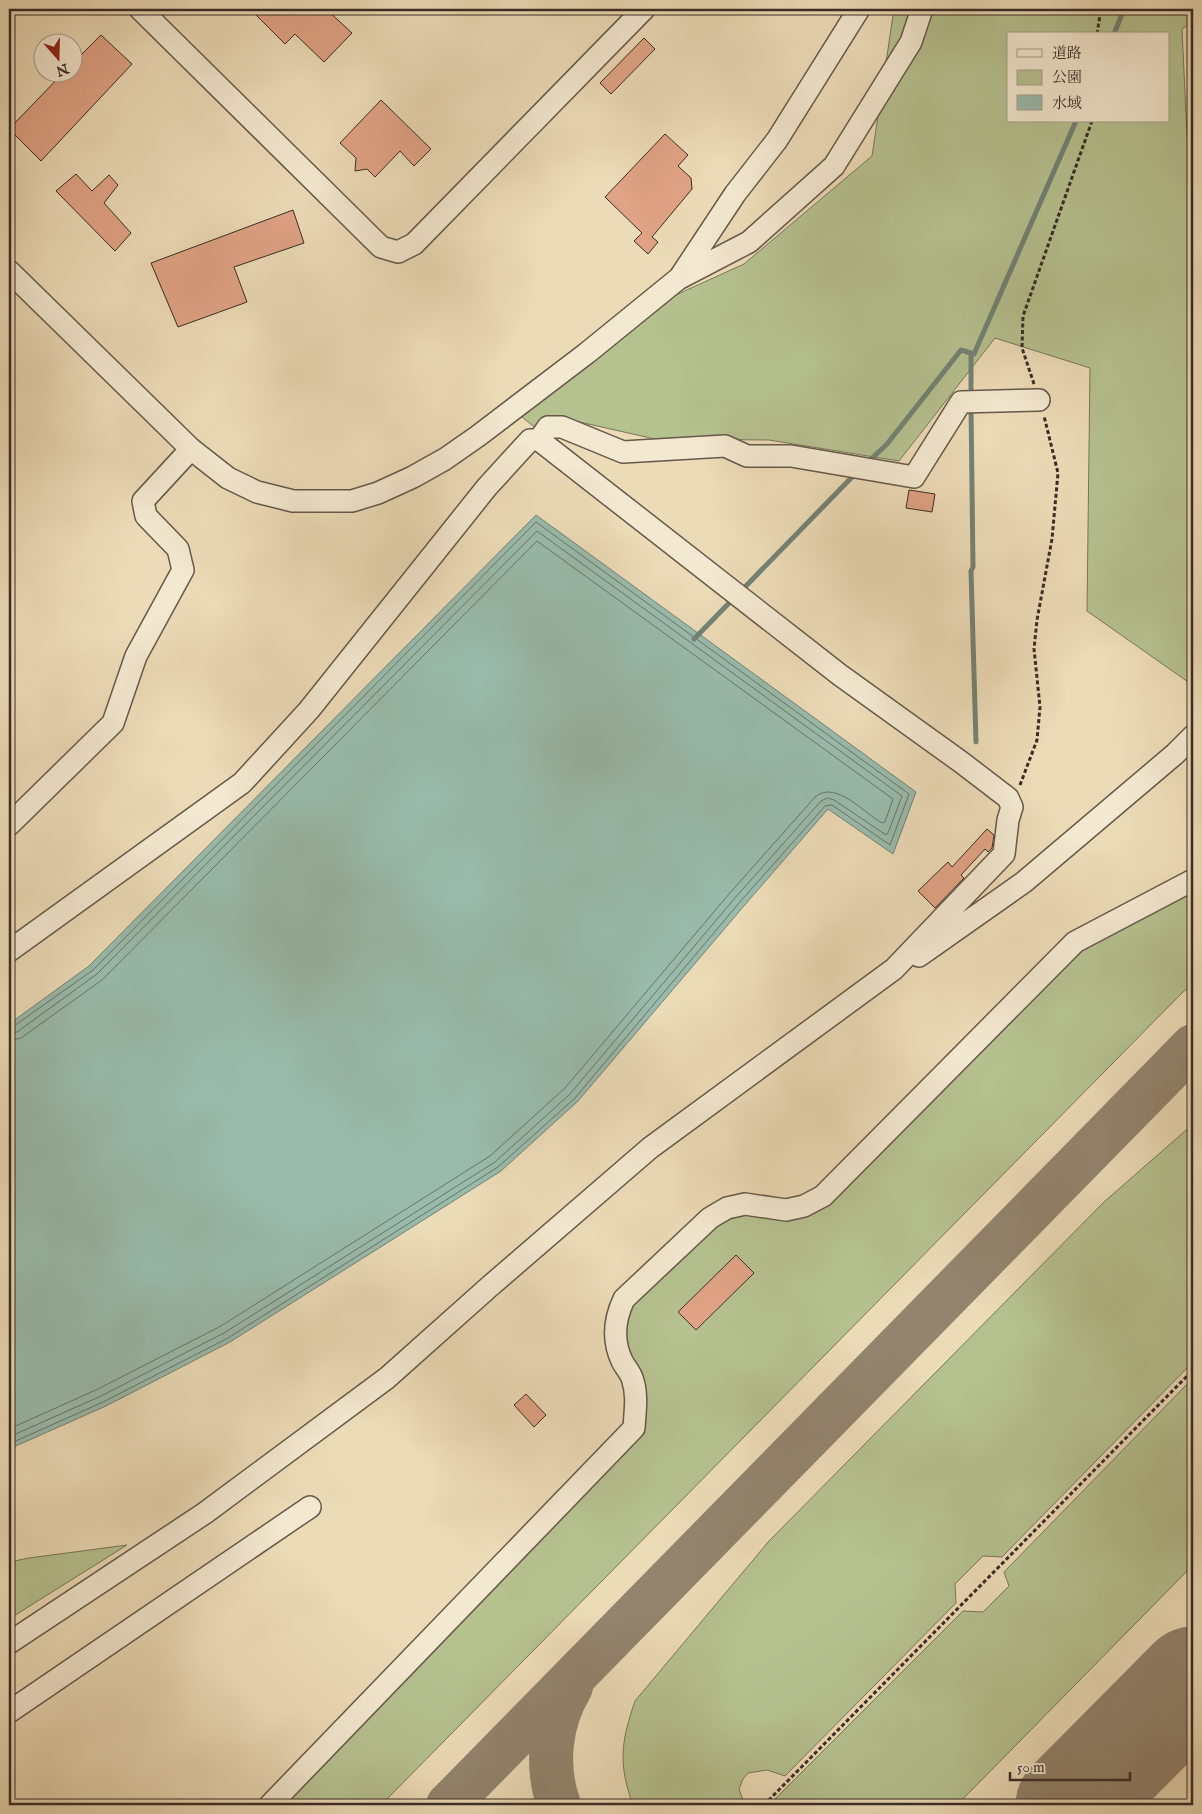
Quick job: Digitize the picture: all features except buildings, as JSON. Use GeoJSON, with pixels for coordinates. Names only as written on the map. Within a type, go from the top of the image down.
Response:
{"type":"FeatureCollection","features":[{"type":"Feature","properties":{"kind":"street"},"geometry":{"type":"LineString","coordinates":[[140,9],[381,246],[398,252],[414,244],[644,9]]}},
{"type":"Feature","properties":{"kind":"street"},"geometry":{"type":"LineString","coordinates":[[678,279],[735,194],[777,140],[859,9]]}},
{"type":"Feature","properties":{"kind":"street"},"geometry":{"type":"LineString","coordinates":[[9,271],[191,450],[228,478],[257,492],[293,501],[352,501],[378,493],[437,464],[478,436],[588,353],[678,279],[749,242],[834,166],[911,42],[922,9]]}},
{"type":"Feature","properties":{"kind":"street"},"geometry":{"type":"LineString","coordinates":[[539,440],[548,427],[562,427],[623,452],[725,446],[747,456],[791,456],[914,477],[961,402],[1039,400]]}},
{"type":"Feature","properties":{"kind":"street"},"geometry":{"type":"LineString","coordinates":[[9,951],[242,783],[309,710],[487,487],[530,440],[539,440],[840,675],[1008,798],[1012,807],[1008,820],[1004,854],[894,969],[650,1148],[387,1378],[204,1513],[9,1643]]}},
{"type":"Feature","properties":{"kind":"street"},"geometry":{"type":"LineString","coordinates":[[9,825],[114,723],[136,656],[183,570],[178,548],[146,516],[143,501],[191,450]]}},
{"type":"Feature","properties":{"kind":"street"},"geometry":{"type":"LineString","coordinates":[[650,1148],[1024,882],[1175,754],[1193,736]]}},
{"type":"Feature","properties":{"kind":"street"},"geometry":{"type":"LineString","coordinates":[[270,1805],[634,1428],[636,1397],[632,1378],[622,1360],[614,1337],[617,1315],[624,1299],[710,1218],[727,1208],[745,1204],[786,1210],[804,1206],[822,1196],[1075,942],[1193,880]]}},
{"type":"Feature","properties":{"kind":"street"},"geometry":{"type":"LineString","coordinates":[[9,1712],[310,1507]]}},
{"type":"Feature","properties":{"kind":"path"},"geometry":{"type":"LineString","coordinates":[[1097,32],[1101,9]]}},
{"type":"Feature","properties":{"kind":"path"},"geometry":{"type":"LineString","coordinates":[[1012,807],[1037,740],[1040,707],[1034,649],[1037,620],[1052,539],[1058,473],[1048,426],[1022,348],[1023,316],[1092,122]]}},
{"type":"Feature","properties":{"kind":"path"},"geometry":{"type":"LineString","coordinates":[[764,1805],[1193,1370]]}},
{"type":"Feature","properties":{"kind":"green space"},"geometry":{"type":"Polygon","coordinates":[[[894,9],[1193,9],[1193,22],[1182,29],[1187,137],[1193,133],[1193,680],[1191,684],[1087,611],[1090,368],[995,338],[899,461],[769,440],[655,439],[575,421],[538,430],[516,412],[667,299],[744,264],[872,156],[894,9]]]}},
{"type":"Feature","properties":{"kind":"green space"},"geometry":{"type":"Polygon","coordinates":[[[1193,885],[1193,984],[381,1805],[278,1805],[631,1440],[622,1342],[624,1312],[722,1218],[739,1214],[804,1213],[1075,947],[1193,885]]]}},
{"type":"Feature","properties":{"kind":"green space"},"geometry":{"type":"Polygon","coordinates":[[[1193,1124],[1193,1362],[1002,1557],[983,1556],[955,1584],[956,1603],[785,1776],[767,1770],[748,1773],[739,1789],[745,1805],[633,1805],[625,1777],[623,1753],[624,1741],[635,1701],[769,1541],[1104,1202],[1193,1124]]]}},
{"type":"Feature","properties":{"kind":"green space"},"geometry":{"type":"Polygon","coordinates":[[[1193,1378],[1193,1565],[957,1805],[769,1805],[963,1611],[983,1612],[1009,1586],[1004,1572],[1193,1378]]]}},
{"type":"Feature","properties":{"kind":"green space"},"geometry":{"type":"Polygon","coordinates":[[[127,1545],[9,1619],[9,1562],[127,1545]]]}},
{"type":"Feature","properties":{"kind":"water"},"geometry":{"type":"Polygon","coordinates":[[[536,515],[916,792],[893,854],[828,809],[578,1101],[501,1171],[230,1342],[106,1406],[9,1449],[9,1024],[89,966],[536,515]]]}},
{"type":"Feature","properties":{"kind":"waterway"},"geometry":{"type":"LineString","coordinates":[[1115,32],[1124,9]]}},
{"type":"Feature","properties":{"kind":"waterway"},"geometry":{"type":"LineString","coordinates":[[971,397],[971,353],[974,354],[1076,122]]}},
{"type":"Feature","properties":{"kind":"waterway"},"geometry":{"type":"LineString","coordinates":[[868,462],[887,444],[961,350],[974,354]]}},
{"type":"Feature","properties":{"kind":"waterway"},"geometry":{"type":"LineString","coordinates":[[971,408],[973,567],[971,571],[976,742]]}},
{"type":"Feature","properties":{"kind":"waterway"},"geometry":{"type":"LineString","coordinates":[[742,590],[856,473]]}},
{"type":"Feature","properties":{"kind":"waterway"},"geometry":{"type":"LineString","coordinates":[[694,639],[734,598]]}},
{"type":"Feature","properties":{"kind":"taxiway"},"geometry":{"type":"LineString","coordinates":[[448,1805],[1193,1046]]}},
{"type":"Feature","properties":{"kind":"taxiway"},"geometry":{"type":"LineString","coordinates":[[559,1805],[552,1775],[552,1744],[558,1715],[571,1687]]}},
{"type":"Feature","properties":{"kind":"runway"},"geometry":{"type":"LineString","coordinates":[[1070,1805],[1193,1681]]}}]}
